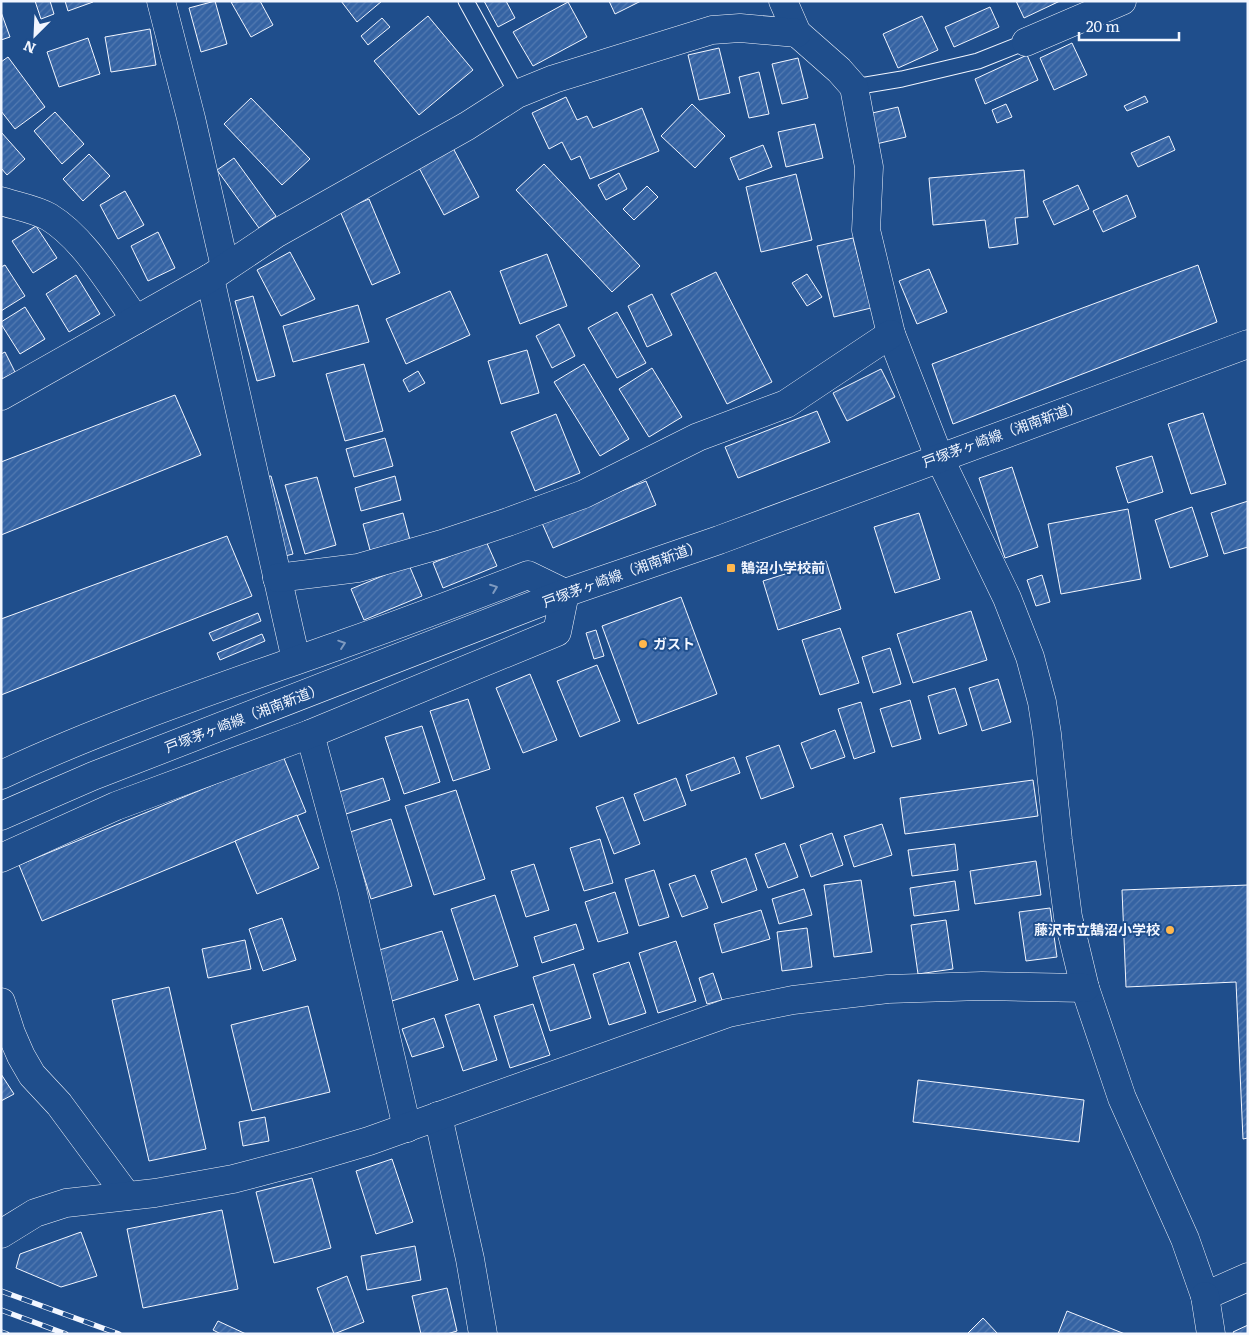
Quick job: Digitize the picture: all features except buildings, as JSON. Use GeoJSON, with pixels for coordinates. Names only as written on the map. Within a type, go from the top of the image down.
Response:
{"type":"FeatureCollection","features":[{"type":"Feature","properties":{"kind":"street"},"geometry":{"type":"LineString","coordinates":[[161,1],[192,118],[217,273],[277,578],[296,660]]}},
{"type":"Feature","properties":{"kind":"street"},"geometry":{"type":"LineString","coordinates":[[783,1],[797,32],[839,70],[854,87],[869,167],[866,230],[891,334],[939,457],[1007,598],[1030,657],[1042,702],[1047,734],[1068,917],[1085,988],[1122,1098],[1185,1239],[1205,1296],[1211,1334]]}},
{"type":"Feature","properties":{"kind":"street"},"geometry":{"type":"LineString","coordinates":[[1026,42],[1122,1]]}},
{"type":"Feature","properties":{"kind":"street"},"geometry":{"type":"LineString","coordinates":[[1,396],[217,273],[277,233],[467,126],[516,94],[554,79],[712,30],[740,28],[797,32]]}},
{"type":"Feature","properties":{"kind":"street"},"geometry":{"type":"LineString","coordinates":[[1,201],[47,216],[69,232],[90,256],[136,320]]}},
{"type":"Feature","properties":{"kind":"street"},"geometry":{"type":"LineString","coordinates":[[277,578],[358,568],[442,544],[584,494],[698,437],[786,404],[891,334]]}},
{"type":"Feature","properties":{"kind":"street","name":"戸塚茅ヶ崎線（湘南新道）"},"geometry":{"type":"LineString","coordinates":[[1,816],[93,776],[565,594],[719,540],[1248,344]]}},
{"type":"Feature","properties":{"kind":"street"},"geometry":{"type":"LineString","coordinates":[[1,776],[100,731],[528,575],[565,594],[557,632],[310,734],[116,806],[1,858]]}},
{"type":"Feature","properties":{"kind":"street"},"geometry":{"type":"LineString","coordinates":[[310,734],[352,889],[407,1128]]}},
{"type":"Feature","properties":{"kind":"street"},"geometry":{"type":"LineString","coordinates":[[1,1234],[35,1212],[66,1203],[155,1193],[233,1179],[304,1160],[407,1128],[728,1013],[793,1000],[907,989],[982,986],[1085,988]]}},
{"type":"Feature","properties":{"kind":"street"},"geometry":{"type":"LineString","coordinates":[[1,1002],[11,1033],[28,1069],[59,1104],[127,1196]]}},
{"type":"Feature","properties":{"kind":"street"},"geometry":{"type":"LineString","coordinates":[[438,1116],[470,1259],[483,1334]]}},
{"type":"Feature","properties":{"kind":"street"},"geometry":{"type":"LineString","coordinates":[[1205,1296],[1248,1277]]}},
{"type":"Feature","properties":{"kind":"lane"},"geometry":{"type":"LineString","coordinates":[[466,1],[516,94]]}},
{"type":"Feature","properties":{"kind":"lane"},"geometry":{"type":"LineString","coordinates":[[854,87],[902,79],[978,60],[1026,42]]}},
{"type":"Feature","properties":{"kind":"railway"},"geometry":{"type":"LineString","coordinates":[[1,1291],[119,1334]]}},
{"type":"Feature","properties":{"kind":"railway"},"geometry":{"type":"LineString","coordinates":[[1,1310],[66,1334]]}},
{"type":"Feature","properties":{"kind":"railway"},"geometry":{"type":"LineString","coordinates":[[1,1332],[7,1334]]}},
{"type":"Feature","properties":{"kind":"place","name":"鵠沼小学校前"},"geometry":{"type":"Point","coordinates":[731,568]}},
{"type":"Feature","properties":{"kind":"place","name":"ガスト"},"geometry":{"type":"Point","coordinates":[643,644]}},
{"type":"Feature","properties":{"kind":"place","name":"藤沢市立鵠沼小学校"},"geometry":{"type":"Point","coordinates":[1170,930]}}]}
